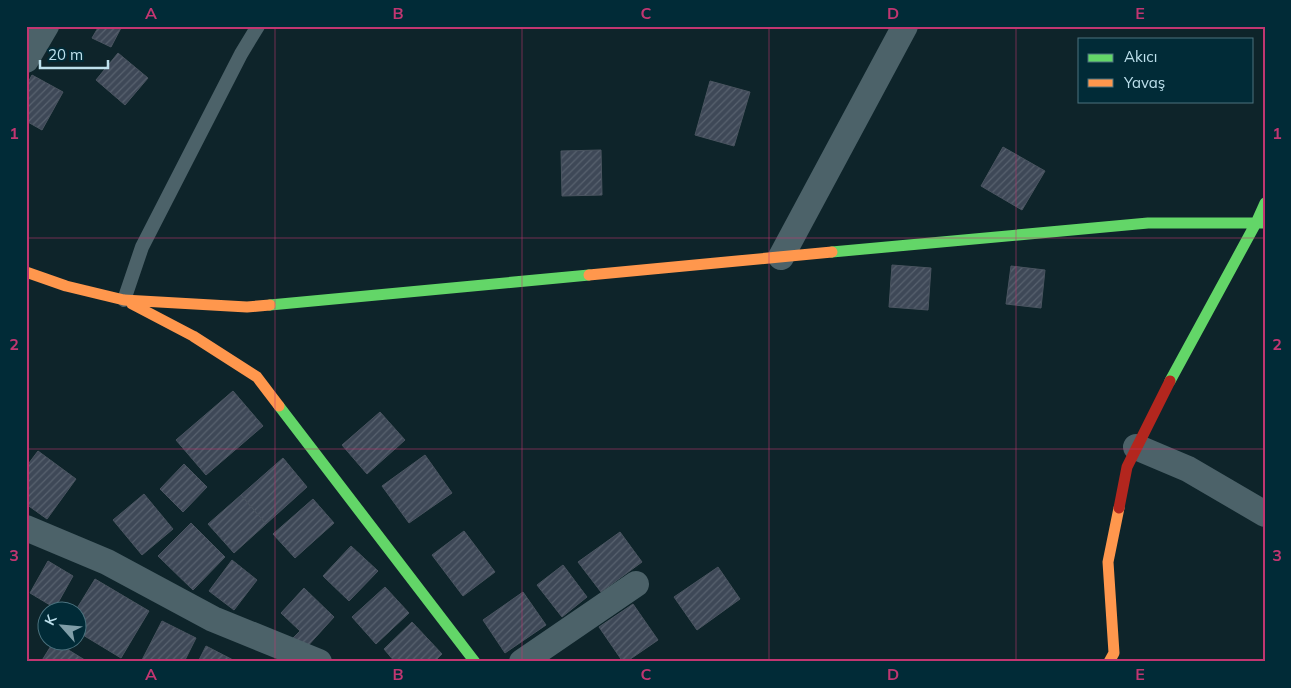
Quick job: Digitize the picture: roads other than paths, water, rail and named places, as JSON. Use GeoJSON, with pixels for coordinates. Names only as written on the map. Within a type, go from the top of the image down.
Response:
{"type":"FeatureCollection","features":[{"type":"Feature","properties":{"kind":"street"},"geometry":{"type":"LineString","coordinates":[[26,60],[46,26]]}},
{"type":"Feature","properties":{"kind":"street"},"geometry":{"type":"LineString","coordinates":[[781,257],[905,26]]}},
{"type":"Feature","properties":{"kind":"street"},"geometry":{"type":"LineString","coordinates":[[1109,662],[1114,653],[1108,562],[1127,467],[1154,410],[1260,223],[1265,203]]}},
{"type":"Feature","properties":{"kind":"street"},"geometry":{"type":"LineString","coordinates":[[26,272],[66,286],[124,300],[247,307],[1148,223],[1260,223]]}},
{"type":"Feature","properties":{"kind":"street"},"geometry":{"type":"LineString","coordinates":[[124,300],[194,336],[257,377],[475,662]]}},
{"type":"Feature","properties":{"kind":"street"},"geometry":{"type":"LineString","coordinates":[[1136,447],[1188,469],[1265,514]]}},
{"type":"Feature","properties":{"kind":"street"},"geometry":{"type":"LineString","coordinates":[[26,528],[107,562],[213,619],[319,662]]}},
{"type":"Feature","properties":{"kind":"street"},"geometry":{"type":"LineString","coordinates":[[522,662],[636,584]]}},
{"type":"Feature","properties":{"kind":"lane"},"geometry":{"type":"LineString","coordinates":[[124,300],[142,246],[241,54],[258,26]]}}]}
